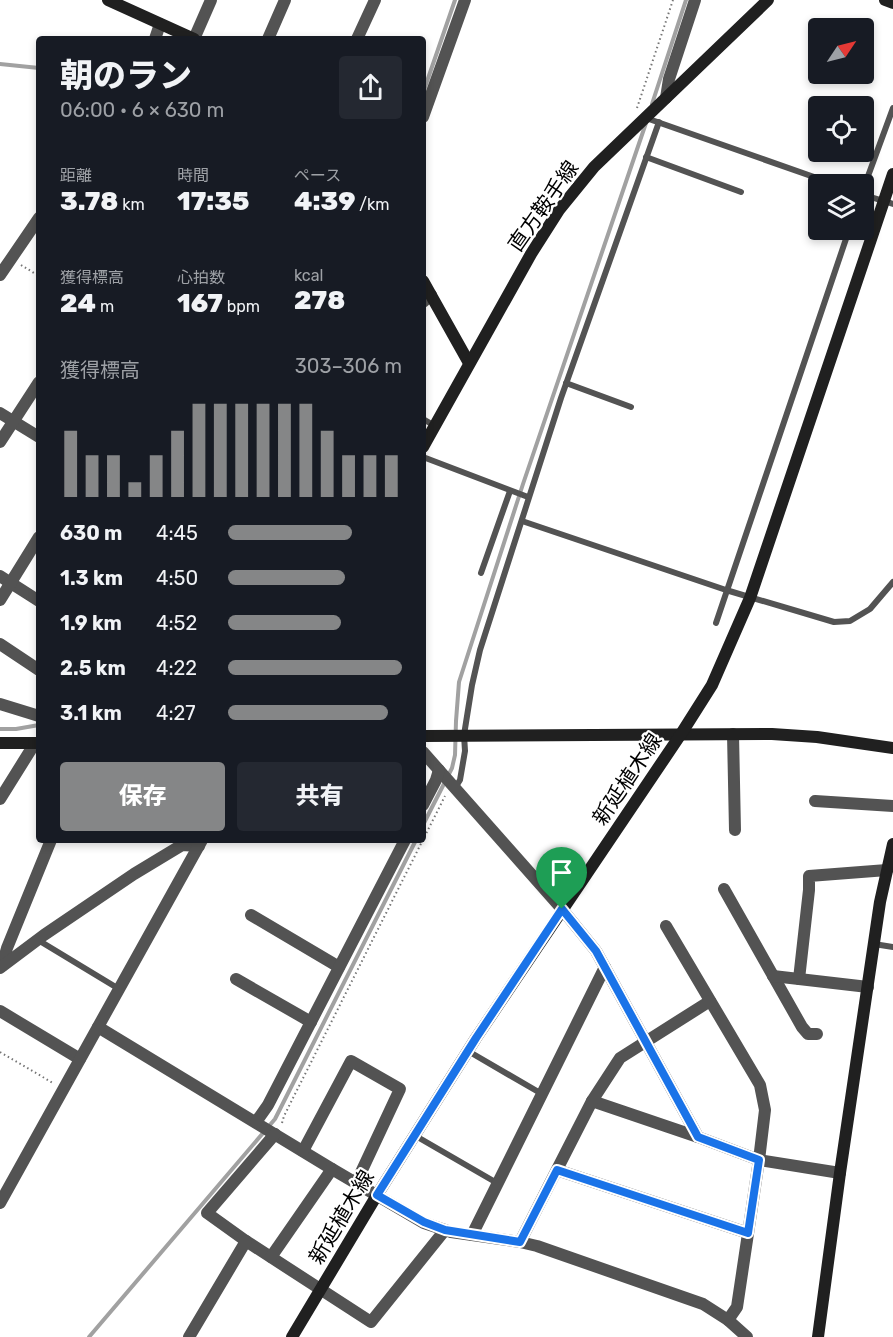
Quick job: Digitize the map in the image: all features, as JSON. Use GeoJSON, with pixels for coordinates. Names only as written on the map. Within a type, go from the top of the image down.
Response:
{"type":"FeatureCollection","features":[{"type":"Feature","properties":{"kind":"main road"},"geometry":{"type":"LineString","coordinates":[[108,0],[187,36]]}},
{"type":"Feature","properties":{"kind":"main road","name":"直方鞍手線"},"geometry":{"type":"LineString","coordinates":[[426,442],[531,254],[559,210],[594,167],[768,0]]}},
{"type":"Feature","properties":{"kind":"main road"},"geometry":{"type":"LineString","coordinates":[[885,0],[893,3]]}},
{"type":"Feature","properties":{"kind":"main road"},"geometry":{"type":"LineString","coordinates":[[681,734],[712,685],[750,598],[888,202],[893,174]]}},
{"type":"Feature","properties":{"kind":"main road"},"geometry":{"type":"LineString","coordinates":[[427,299],[469,363]]}},
{"type":"Feature","properties":{"kind":"main road"},"geometry":{"type":"LineString","coordinates":[[681,734],[772,734],[817,737],[893,748]]}},
{"type":"Feature","properties":{"kind":"main road","name":"新延植木線"},"geometry":{"type":"LineString","coordinates":[[426,736],[681,734]]}},
{"type":"Feature","properties":{"kind":"main road","name":"新延植木線"},"geometry":{"type":"LineString","coordinates":[[292,1337],[377,1195],[468,1051],[681,734]]}},
{"type":"Feature","properties":{"kind":"main road"},"geometry":{"type":"LineString","coordinates":[[0,743],[36,743]]}},
{"type":"Feature","properties":{"kind":"main road"},"geometry":{"type":"LineString","coordinates":[[819,1337],[840,1173],[880,902],[893,844]]}},
{"type":"Feature","properties":{"kind":"street"},"geometry":{"type":"LineString","coordinates":[[195,36],[211,0]]}},
{"type":"Feature","properties":{"kind":"street"},"geometry":{"type":"LineString","coordinates":[[269,36],[285,0]]}},
{"type":"Feature","properties":{"kind":"street"},"geometry":{"type":"LineString","coordinates":[[358,36],[375,0]]}},
{"type":"Feature","properties":{"kind":"street"},"geometry":{"type":"LineString","coordinates":[[426,109],[465,0]]}},
{"type":"Feature","properties":{"kind":"street"},"geometry":{"type":"LineString","coordinates":[[666,98],[669,79],[695,0]]}},
{"type":"Feature","properties":{"kind":"street"},"geometry":{"type":"LineString","coordinates":[[156,36],[160,24]]}},
{"type":"Feature","properties":{"kind":"street"},"geometry":{"type":"LineString","coordinates":[[0,275],[36,222]]}},
{"type":"Feature","properties":{"kind":"street"},"geometry":{"type":"LineString","coordinates":[[0,442],[36,387]]}},
{"type":"Feature","properties":{"kind":"street"},"geometry":{"type":"LineString","coordinates":[[0,413],[36,435]]}},
{"type":"Feature","properties":{"kind":"street"},"geometry":{"type":"LineString","coordinates":[[0,600],[5,579],[36,541]]}},
{"type":"Feature","properties":{"kind":"street"},"geometry":{"type":"LineString","coordinates":[[5,579],[36,599]]}},
{"type":"Feature","properties":{"kind":"street"},"geometry":{"type":"LineString","coordinates":[[0,644],[36,668]]}},
{"type":"Feature","properties":{"kind":"street"},"geometry":{"type":"LineString","coordinates":[[0,704],[36,715]]}},
{"type":"Feature","properties":{"kind":"street"},"geometry":{"type":"LineString","coordinates":[[733,734],[735,830]]}},
{"type":"Feature","properties":{"kind":"street"},"geometry":{"type":"LineString","coordinates":[[0,799],[36,745]]}},
{"type":"Feature","properties":{"kind":"street"},"geometry":{"type":"LineString","coordinates":[[426,756],[562,909],[596,951],[698,1137]]}},
{"type":"Feature","properties":{"kind":"street"},"geometry":{"type":"LineString","coordinates":[[426,799],[439,771]]}},
{"type":"Feature","properties":{"kind":"street"},"geometry":{"type":"LineString","coordinates":[[815,801],[893,806]]}},
{"type":"Feature","properties":{"kind":"street"},"geometry":{"type":"LineString","coordinates":[[1,967],[50,843]]}},
{"type":"Feature","properties":{"kind":"street"},"geometry":{"type":"LineString","coordinates":[[1,967],[134,874],[182,845],[201,843]]}},
{"type":"Feature","properties":{"kind":"street"},"geometry":{"type":"LineString","coordinates":[[0,1203],[201,843]]}},
{"type":"Feature","properties":{"kind":"street"},"geometry":{"type":"LineString","coordinates":[[256,1122],[268,1105],[403,843]]}},
{"type":"Feature","properties":{"kind":"street"},"geometry":{"type":"LineString","coordinates":[[799,979],[809,876],[888,870]]}},
{"type":"Feature","properties":{"kind":"street"},"geometry":{"type":"LineString","coordinates":[[724,889],[802,1027],[808,1034],[817,1034]]}},
{"type":"Feature","properties":{"kind":"street"},"geometry":{"type":"LineString","coordinates":[[251,915],[339,967]]}},
{"type":"Feature","properties":{"kind":"street"},"geometry":{"type":"LineString","coordinates":[[666,926],[760,1085],[765,1110],[737,1307],[728,1320]]}},
{"type":"Feature","properties":{"kind":"street"},"geometry":{"type":"LineString","coordinates":[[472,1235],[605,967]]}},
{"type":"Feature","properties":{"kind":"street"},"geometry":{"type":"LineString","coordinates":[[773,976],[868,987]]}},
{"type":"Feature","properties":{"kind":"street"},"geometry":{"type":"LineString","coordinates":[[236,979],[311,1022]]}},
{"type":"Feature","properties":{"kind":"street"},"geometry":{"type":"LineString","coordinates":[[520,1242],[592,1101],[620,1058],[710,1001]]}},
{"type":"Feature","properties":{"kind":"street"},"geometry":{"type":"LineString","coordinates":[[0,1011],[80,1059]]}},
{"type":"Feature","properties":{"kind":"street"},"geometry":{"type":"LineString","coordinates":[[98,1027],[424,1222],[445,1230],[537,1246],[703,1304],[728,1320],[747,1337]]}},
{"type":"Feature","properties":{"kind":"street"},"geometry":{"type":"LineString","coordinates":[[303,1151],[351,1061],[400,1089],[356,1183]]}},
{"type":"Feature","properties":{"kind":"street"},"geometry":{"type":"LineString","coordinates":[[592,1101],[759,1160],[840,1173]]}},
{"type":"Feature","properties":{"kind":"street"},"geometry":{"type":"LineString","coordinates":[[275,1134],[207,1214],[371,1322],[445,1230]]}},
{"type":"Feature","properties":{"kind":"street"},"geometry":{"type":"LineString","coordinates":[[271,1257],[332,1169]]}},
{"type":"Feature","properties":{"kind":"street"},"geometry":{"type":"LineString","coordinates":[[557,1170],[748,1233]]}},
{"type":"Feature","properties":{"kind":"street"},"geometry":{"type":"LineString","coordinates":[[189,1337],[246,1241]]}},
{"type":"Feature","properties":{"kind":"lane"},"geometry":{"type":"LineString","coordinates":[[869,174],[893,108]]}},
{"type":"Feature","properties":{"kind":"lane"},"geometry":{"type":"LineString","coordinates":[[646,118],[808,175]]}},
{"type":"Feature","properties":{"kind":"lane"},"geometry":{"type":"LineString","coordinates":[[455,789],[460,780],[465,751],[464,735],[480,650],[566,383],[659,122]]}},
{"type":"Feature","properties":{"kind":"lane"},"geometry":{"type":"LineString","coordinates":[[646,157],[741,192]]}},
{"type":"Feature","properties":{"kind":"lane"},"geometry":{"type":"LineString","coordinates":[[716,623],[846,240]]}},
{"type":"Feature","properties":{"kind":"lane"},"geometry":{"type":"LineString","coordinates":[[566,383],[631,407]]}},
{"type":"Feature","properties":{"kind":"lane"},"geometry":{"type":"LineString","coordinates":[[426,421],[435,426]]}},
{"type":"Feature","properties":{"kind":"lane"},"geometry":{"type":"LineString","coordinates":[[426,458],[528,497]]}},
{"type":"Feature","properties":{"kind":"lane"},"geometry":{"type":"LineString","coordinates":[[481,573],[510,491]]}},
{"type":"Feature","properties":{"kind":"lane"},"geometry":{"type":"LineString","coordinates":[[522,520],[726,591],[834,622],[850,621],[870,609],[893,582]]}},
{"type":"Feature","properties":{"kind":"lane"},"geometry":{"type":"LineString","coordinates":[[37,940],[119,989]]}},
{"type":"Feature","properties":{"kind":"lane"},"geometry":{"type":"LineString","coordinates":[[874,944],[893,947]]}},
{"type":"Feature","properties":{"kind":"lane"},"geometry":{"type":"LineString","coordinates":[[468,1051],[542,1094]]}},
{"type":"Feature","properties":{"kind":"lane"},"geometry":{"type":"LineString","coordinates":[[414,1135],[497,1183]]}},
{"type":"Feature","properties":{"kind":"path"},"geometry":{"type":"LineString","coordinates":[[646,118],[636,110],[673,0]]}},
{"type":"Feature","properties":{"kind":"path"},"geometry":{"type":"LineString","coordinates":[[11,258],[36,274]]}},
{"type":"Feature","properties":{"kind":"path"},"geometry":{"type":"LineString","coordinates":[[426,835],[447,793],[455,789]]}},
{"type":"Feature","properties":{"kind":"path"},"geometry":{"type":"LineString","coordinates":[[275,1134],[422,843]]}},
{"type":"Feature","properties":{"kind":"path"},"geometry":{"type":"LineString","coordinates":[[0,1052],[64,1089]]}},
{"type":"Feature","properties":{"kind":"waterway"},"geometry":{"type":"LineString","coordinates":[[426,84],[455,0]]}},
{"type":"Feature","properties":{"kind":"waterway"},"geometry":{"type":"LineString","coordinates":[[652,104],[686,0]]}},
{"type":"Feature","properties":{"kind":"waterway"},"geometry":{"type":"LineString","coordinates":[[0,64],[36,68]]}},
{"type":"Feature","properties":{"kind":"waterway"},"geometry":{"type":"LineString","coordinates":[[426,819],[452,768],[455,755],[459,682],[523,484],[646,123]]}},
{"type":"Feature","properties":{"kind":"waterway"},"geometry":{"type":"LineString","coordinates":[[0,729],[36,726]]}},
{"type":"Feature","properties":{"kind":"waterway"},"geometry":{"type":"LineString","coordinates":[[89,1337],[275,1119],[414,843]]}},
{"type":"Feature","properties":{"kind":"route"},"geometry":{"type":"LineString","coordinates":[[562,909],[596,951],[698,1137],[759,1160],[748,1233],[557,1170],[520,1242],[451,1232],[424,1222],[377,1195],[476,1038],[562,909]]}}]}
